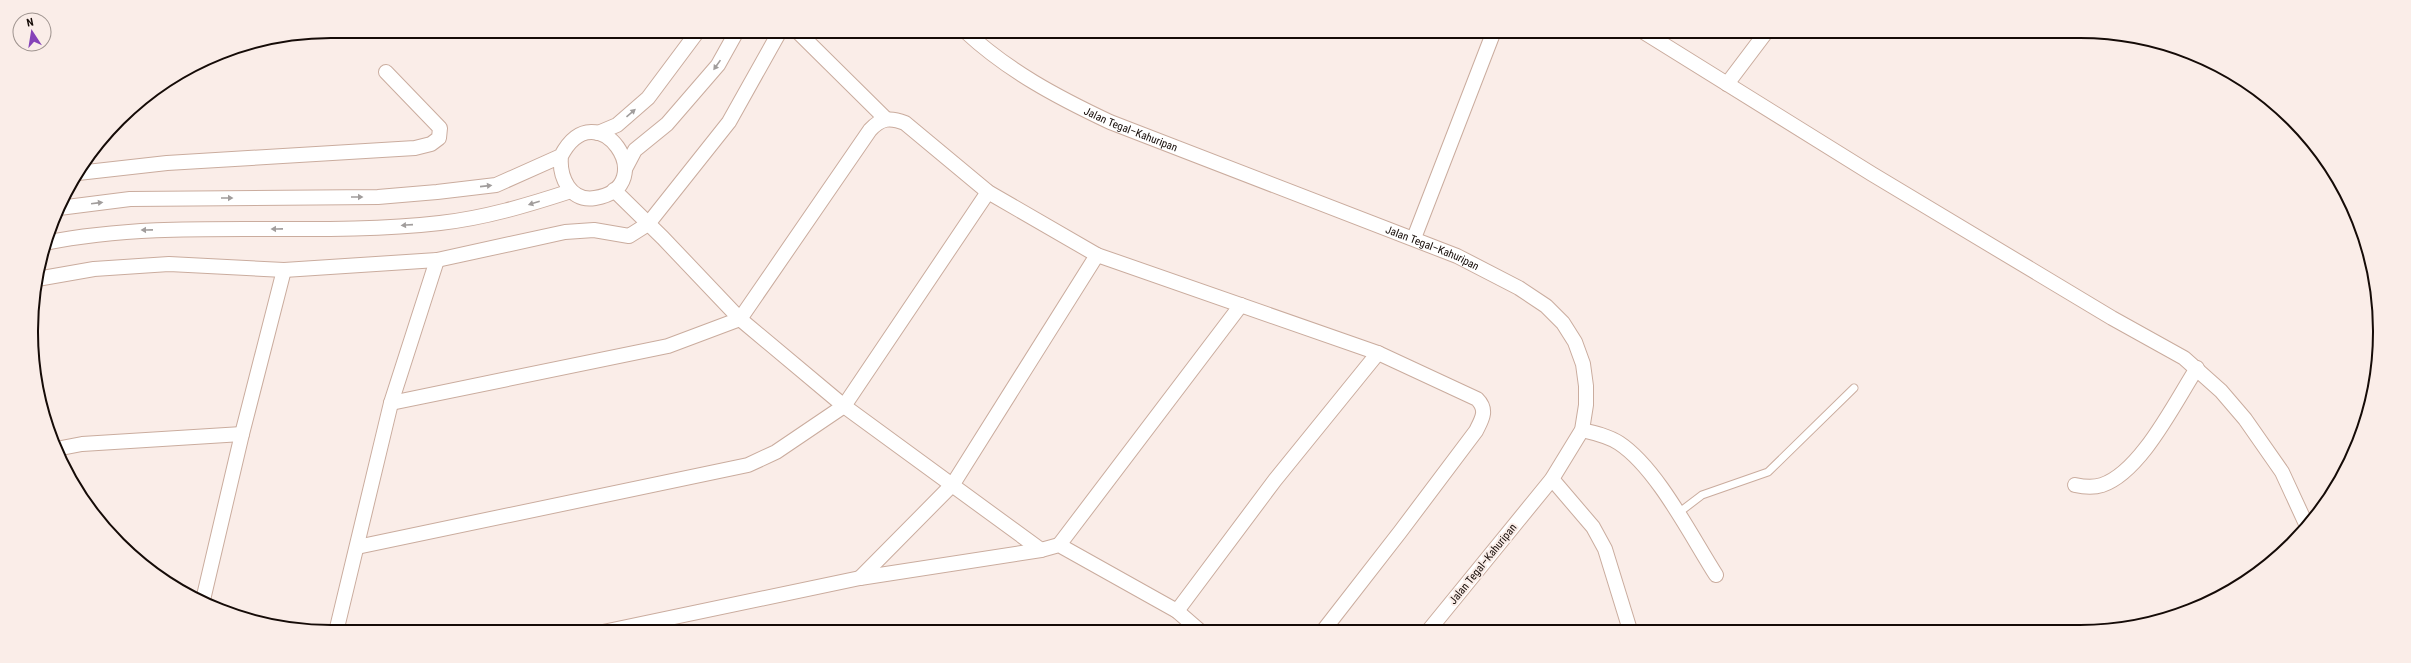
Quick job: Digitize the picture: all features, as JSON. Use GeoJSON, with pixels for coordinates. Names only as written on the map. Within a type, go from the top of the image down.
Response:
{"type":"FeatureCollection","features":[{"type":"Feature","properties":{"kind":"street"},"geometry":{"type":"LineString","coordinates":[[598,133],[617,125],[648,98],[693,38]]}},
{"type":"Feature","properties":{"kind":"street"},"geometry":{"type":"LineString","coordinates":[[625,170],[624,157],[619,146],[610,138],[598,133],[586,133],[575,137],[566,145],[561,156],[560,169],[563,181],[572,191],[582,197],[593,198],[604,196],[614,190],[623,178],[625,170],[635,150],[667,124],[718,65],[733,38]]}},
{"type":"Feature","properties":{"kind":"street"},"geometry":{"type":"LineString","coordinates":[[43,278],[94,269],[169,264],[284,270],[438,260],[565,232],[594,230],[629,236],[648,224],[729,122],[776,38]]}},
{"type":"Feature","properties":{"kind":"street"},"geometry":{"type":"LineString","coordinates":[[804,38],[886,119]]}},
{"type":"Feature","properties":{"kind":"street","name":"Jalan Tegal–Kahuripan"},"geometry":{"type":"LineString","coordinates":[[974,38],[1010,68],[1056,97],[1110,122],[1414,238],[1457,256],[1519,288],[1546,306],[1563,323],[1575,342],[1583,364],[1586,399],[1582,430],[1552,479],[1433,625]]}},
{"type":"Feature","properties":{"kind":"street"},"geometry":{"type":"LineString","coordinates":[[1414,238],[1491,38]]}},
{"type":"Feature","properties":{"kind":"street"},"geometry":{"type":"LineString","coordinates":[[1653,38],[2106,314],[2171,349],[2196,368],[2225,395],[2245,418],[2282,472],[2304,520]]}},
{"type":"Feature","properties":{"kind":"street"},"geometry":{"type":"LineString","coordinates":[[1727,84],[1762,38]]}},
{"type":"Feature","properties":{"kind":"street"},"geometry":{"type":"LineString","coordinates":[[84,172],[167,163],[368,151],[431,144],[440,138],[440,128],[386,72]]}},
{"type":"Feature","properties":{"kind":"street"},"geometry":{"type":"LineString","coordinates":[[391,403],[668,346],[740,319],[870,130],[877,122],[886,119],[895,119],[905,123],[988,192],[1097,255],[1378,353],[1477,399],[1483,405],[1484,412],[1476,431],[1328,625]]}},
{"type":"Feature","properties":{"kind":"street"},"geometry":{"type":"LineString","coordinates":[[66,207],[130,198],[378,197],[436,192],[496,185],[561,156]]}},
{"type":"Feature","properties":{"kind":"street"},"geometry":{"type":"LineString","coordinates":[[614,190],[663,238],[740,319],[844,406],[953,484],[1041,550]]}},
{"type":"Feature","properties":{"kind":"street"},"geometry":{"type":"LineString","coordinates":[[52,242],[132,231],[383,227],[440,223],[497,214],[572,191]]}},
{"type":"Feature","properties":{"kind":"street"},"geometry":{"type":"LineString","coordinates":[[357,547],[748,465],[776,452],[844,406],[988,192]]}},
{"type":"Feature","properties":{"kind":"street"},"geometry":{"type":"LineString","coordinates":[[860,578],[953,484],[1097,255]]}},
{"type":"Feature","properties":{"kind":"street"},"geometry":{"type":"LineString","coordinates":[[338,625],[391,403],[438,260]]}},
{"type":"Feature","properties":{"kind":"street"},"geometry":{"type":"LineString","coordinates":[[204,596],[242,434],[284,270]]}},
{"type":"Feature","properties":{"kind":"street"},"geometry":{"type":"LineString","coordinates":[[635,625],[860,578],[1041,550],[1059,545],[1241,305]]}},
{"type":"Feature","properties":{"kind":"street"},"geometry":{"type":"LineString","coordinates":[[1177,611],[1275,480],[1378,353]]}},
{"type":"Feature","properties":{"kind":"street"},"geometry":{"type":"LineString","coordinates":[[2075,485],[2091,487],[2102,485],[2122,474],[2145,450],[2196,368]]}},
{"type":"Feature","properties":{"kind":"street"},"geometry":{"type":"LineString","coordinates":[[1582,430],[1601,435],[1618,443],[1633,455],[1651,475],[1716,575]]}},
{"type":"Feature","properties":{"kind":"street"},"geometry":{"type":"LineString","coordinates":[[62,448],[82,444],[242,434]]}},
{"type":"Feature","properties":{"kind":"street"},"geometry":{"type":"LineString","coordinates":[[1552,479],[1593,527],[1605,549],[1628,625]]}},
{"type":"Feature","properties":{"kind":"street"},"geometry":{"type":"LineString","coordinates":[[1059,545],[1177,611],[1193,625]]}},
{"type":"Feature","properties":{"kind":"lane"},"geometry":{"type":"LineString","coordinates":[[1677,514],[1702,495],[1768,472],[1854,388]]}}]}
